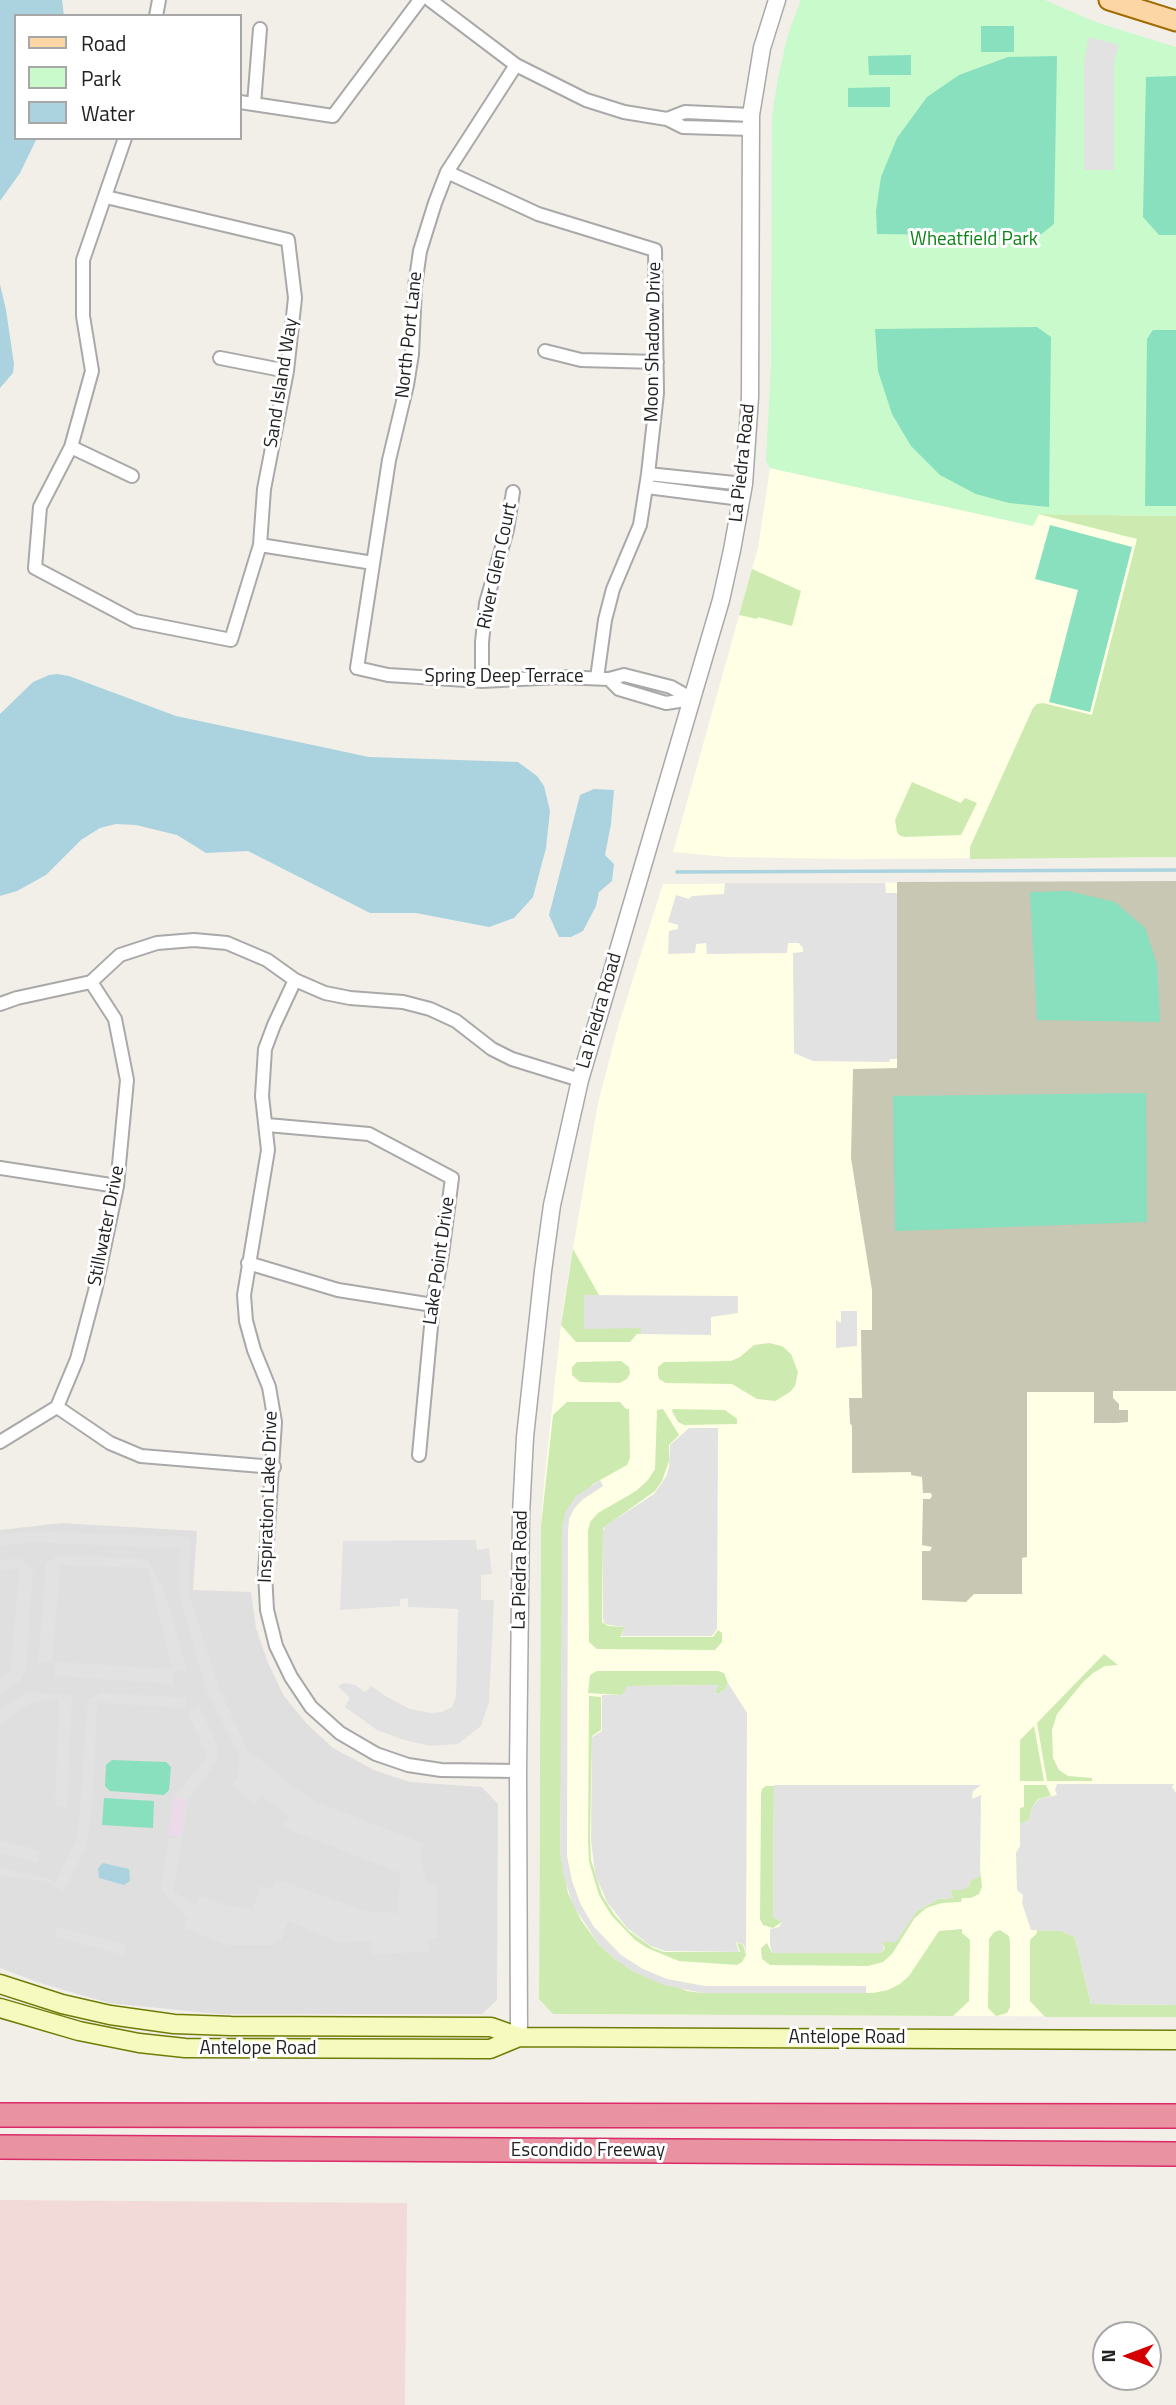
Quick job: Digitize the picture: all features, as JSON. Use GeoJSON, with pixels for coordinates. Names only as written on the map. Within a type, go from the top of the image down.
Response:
{"type":"FeatureCollection","features":[{"type":"Feature","properties":{"kind":"highway","name":"Escondido Freeway"},"geometry":{"type":"LineString","coordinates":[[0,2115],[1176,2116]]}},
{"type":"Feature","properties":{"kind":"highway","name":"Escondido Freeway"},"geometry":{"type":"LineString","coordinates":[[0,2147],[1176,2154]]}},
{"type":"Feature","properties":{"kind":"main road"},"geometry":{"type":"LineString","coordinates":[[1109,0],[1176,21]]}},
{"type":"Feature","properties":{"kind":"main road","name":"Antelope Road"},"geometry":{"type":"LineString","coordinates":[[0,1984],[62,2004],[110,2015],[174,2024],[491,2027],[519,2037],[1176,2040]]}},
{"type":"Feature","properties":{"kind":"main road","name":"Antelope Road"},"geometry":{"type":"LineString","coordinates":[[0,2008],[79,2031],[139,2043],[185,2048],[490,2049],[519,2037]]}},
{"type":"Feature","properties":{"kind":"street"},"geometry":{"type":"LineString","coordinates":[[242,102],[333,116],[420,0]]}},
{"type":"Feature","properties":{"kind":"street"},"geometry":{"type":"LineString","coordinates":[[430,0],[516,65],[586,100],[624,112],[667,119],[685,113],[751,122]]}},
{"type":"Feature","properties":{"kind":"street","name":"La Piedra Road"},"geometry":{"type":"LineString","coordinates":[[519,2037],[518,1771],[525,1437],[552,1205],[580,1080],[721,600],[742,492],[751,359],[751,122],[762,48],[777,0]]}},
{"type":"Feature","properties":{"kind":"street"},"geometry":{"type":"LineString","coordinates":[[254,104],[260,29]]}},
{"type":"Feature","properties":{"kind":"street","name":"North Port Lane"},"geometry":{"type":"LineString","coordinates":[[357,668],[389,460],[412,354],[415,286],[420,251],[447,172],[516,65]]}},
{"type":"Feature","properties":{"kind":"street"},"geometry":{"type":"LineString","coordinates":[[124,140],[82,260],[82,316],[92,371],[71,447],[132,476]]}},
{"type":"Feature","properties":{"kind":"street","name":"Moon Shadow Drive"},"geometry":{"type":"LineString","coordinates":[[447,172],[538,214],[654,250],[657,393],[649,474],[640,525],[607,609],[603,679]]}},
{"type":"Feature","properties":{"kind":"street","name":"Sand Island Way"},"geometry":{"type":"LineString","coordinates":[[71,447],[40,507],[35,568],[135,621],[231,640],[260,545],[264,489],[287,371],[295,298],[288,240],[106,197]]}},
{"type":"Feature","properties":{"kind":"street"},"geometry":{"type":"LineString","coordinates":[[545,351],[581,360],[657,362]]}},
{"type":"Feature","properties":{"kind":"street"},"geometry":{"type":"LineString","coordinates":[[220,358],[287,371]]}},
{"type":"Feature","properties":{"kind":"street"},"geometry":{"type":"LineString","coordinates":[[649,474],[742,492]]}},
{"type":"Feature","properties":{"kind":"street"},"geometry":{"type":"LineString","coordinates":[[646,487],[742,492]]}},
{"type":"Feature","properties":{"kind":"street","name":"River Glen Court"},"geometry":{"type":"LineString","coordinates":[[482,681],[486,603],[507,530],[513,492]]}},
{"type":"Feature","properties":{"kind":"street"},"geometry":{"type":"LineString","coordinates":[[260,545],[373,563]]}},
{"type":"Feature","properties":{"kind":"street","name":"Spring Deep Terrace"},"geometry":{"type":"LineString","coordinates":[[357,668],[388,675],[482,681],[603,679],[624,675],[671,687],[692,699]]}},
{"type":"Feature","properties":{"kind":"street"},"geometry":{"type":"LineString","coordinates":[[0,1004],[90,982],[120,955],[157,943],[194,940],[227,943],[267,960],[295,981],[325,993],[350,998],[403,1002],[430,1009],[456,1021],[492,1049],[512,1059],[580,1080]]}},
{"type":"Feature","properties":{"kind":"street","name":"Inspiration Lake Drive"},"geometry":{"type":"LineString","coordinates":[[295,981],[265,1049],[262,1096],[268,1150],[244,1295],[246,1321],[269,1387],[275,1422],[265,1573],[267,1610],[276,1646],[290,1677],[311,1707],[340,1733],[376,1754],[408,1765],[441,1770],[518,1771]]}},
{"type":"Feature","properties":{"kind":"street","name":"Stillwater Drive"},"geometry":{"type":"LineString","coordinates":[[57,1407],[80,1348],[95,1291],[117,1186],[127,1080],[116,1019],[90,982]]}},
{"type":"Feature","properties":{"kind":"street","name":"Lake Point Drive"},"geometry":{"type":"LineString","coordinates":[[267,1125],[369,1134],[452,1178],[433,1305],[419,1455]]}},
{"type":"Feature","properties":{"kind":"street"},"geometry":{"type":"LineString","coordinates":[[0,1168],[117,1186]]}},
{"type":"Feature","properties":{"kind":"street"},"geometry":{"type":"LineString","coordinates":[[248,1263],[338,1290],[433,1305]]}},
{"type":"Feature","properties":{"kind":"street"},"geometry":{"type":"LineString","coordinates":[[0,1442],[57,1407],[110,1443],[141,1456],[274,1467]]}},
{"type":"Feature","properties":{"kind":"shaded area"},"geometry":{"type":"Polygon","coordinates":[[[1089,37],[1119,45],[1114,61],[1114,170],[1084,170],[1084,62],[1089,37]]]}},
{"type":"Feature","properties":{"kind":"shaded area"},"geometry":{"type":"Polygon","coordinates":[[[770,468],[1033,526],[1038,514],[1176,516],[1176,857],[848,859],[726,857],[673,852],[758,548],[770,468]]]}},
{"type":"Feature","properties":{"kind":"shaded area"},"geometry":{"type":"Polygon","coordinates":[[[1176,881],[1176,2017],[553,2014],[539,1999],[541,1526],[544,1483],[563,1307],[598,1103],[619,1023],[663,884],[1176,881]]]}},
{"type":"Feature","properties":{"kind":"shaded area"},"geometry":{"type":"Polygon","coordinates":[[[1176,881],[1176,1391],[1113,1391],[1113,1398],[1119,1404],[1119,1410],[1128,1410],[1128,1422],[1117,1423],[1094,1423],[1094,1392],[1027,1392],[1027,1557],[1022,1558],[1022,1594],[974,1594],[966,1602],[922,1600],[922,1551],[930,1551],[932,1547],[922,1545],[923,1499],[930,1499],[931,1493],[923,1493],[922,1477],[911,1475],[911,1472],[852,1473],[849,1398],[862,1398],[861,1330],[872,1330],[872,1290],[851,1158],[853,1069],[897,1068],[897,882],[1176,881]]]}},
{"type":"Feature","properties":{"kind":"shaded area"},"geometry":{"type":"Polygon","coordinates":[[[725,883],[885,883],[886,893],[897,893],[897,1059],[890,1059],[889,1062],[813,1061],[794,1053],[793,953],[803,952],[799,943],[788,943],[787,953],[707,954],[706,943],[696,944],[695,953],[668,954],[669,931],[678,929],[678,925],[668,922],[676,895],[689,899],[692,896],[724,894],[725,883]]]}},
{"type":"Feature","properties":{"kind":"shaded area"},"geometry":{"type":"Polygon","coordinates":[[[584,1295],[738,1296],[738,1313],[711,1317],[711,1335],[641,1334],[641,1328],[584,1329],[584,1295]]]}},
{"type":"Feature","properties":{"kind":"shaded area"},"geometry":{"type":"Polygon","coordinates":[[[841,1311],[857,1311],[857,1346],[836,1348],[836,1320],[841,1323],[841,1311]]]}},
{"type":"Feature","properties":{"kind":"shaded area"},"geometry":{"type":"Polygon","coordinates":[[[689,1428],[718,1428],[717,1629],[712,1636],[621,1636],[625,1627],[604,1623],[603,1618],[603,1531],[605,1526],[654,1494],[666,1477],[670,1445],[689,1428]]]}},
{"type":"Feature","properties":{"kind":"shaded area"},"geometry":{"type":"Polygon","coordinates":[[[600,1480],[603,1486],[574,1509],[569,1519],[568,1532],[567,1856],[581,1905],[594,1927],[621,1955],[643,1969],[667,1979],[705,1986],[866,1986],[866,1993],[702,1993],[664,1985],[634,1972],[599,1945],[573,1905],[563,1873],[560,1851],[562,1527],[565,1513],[576,1496],[600,1480]]]}},
{"type":"Feature","properties":{"kind":"shaded area"},"geometry":{"type":"Polygon","coordinates":[[[61,1523],[197,1531],[193,1590],[251,1592],[256,1628],[268,1663],[284,1696],[307,1724],[333,1748],[374,1770],[410,1782],[482,1787],[498,1804],[497,2000],[482,2014],[218,2014],[109,2003],[0,1968],[0,1530],[61,1523]]]}},
{"type":"Feature","properties":{"kind":"shaded area"},"geometry":{"type":"Polygon","coordinates":[[[29,1531],[191,1537],[189,1595],[219,1688],[247,1749],[295,1788],[317,1802],[425,1844],[420,1856],[427,1883],[437,1884],[438,1938],[428,1939],[429,1952],[372,1954],[371,1941],[337,1942],[288,1921],[281,1940],[272,1945],[227,1945],[184,1928],[187,1919],[161,1889],[169,1839],[181,1837],[187,1800],[174,1797],[207,1756],[187,1711],[199,1705],[217,1745],[217,1761],[189,1799],[173,1891],[195,1906],[200,1896],[229,1906],[253,1909],[260,1886],[272,1889],[276,1879],[365,1911],[398,1913],[400,1873],[282,1827],[289,1817],[262,1796],[254,1805],[232,1784],[238,1777],[240,1757],[206,1689],[180,1597],[180,1549],[31,1542],[0,1546],[0,1535],[29,1531]]]}},
{"type":"Feature","properties":{"kind":"shaded area"},"geometry":{"type":"Polygon","coordinates":[[[476,1540],[477,1550],[489,1548],[492,1574],[481,1575],[481,1600],[494,1600],[489,1702],[481,1726],[458,1744],[430,1746],[377,1730],[345,1707],[350,1698],[338,1686],[344,1683],[355,1685],[365,1692],[371,1686],[410,1709],[431,1713],[452,1707],[456,1696],[458,1609],[408,1607],[408,1598],[400,1599],[400,1606],[340,1610],[343,1541],[476,1540]]]}},
{"type":"Feature","properties":{"kind":"shaded area"},"geometry":{"type":"Polygon","coordinates":[[[60,1555],[147,1559],[163,1587],[187,1669],[174,1672],[174,1684],[54,1676],[56,1662],[172,1669],[148,1568],[60,1565],[52,1662],[38,1663],[46,1563],[60,1555]]]}},
{"type":"Feature","properties":{"kind":"shaded area"},"geometry":{"type":"Polygon","coordinates":[[[19,1558],[33,1571],[26,1669],[21,1680],[0,1694],[0,1678],[11,1671],[19,1568],[0,1571],[0,1561],[19,1558]]]}},
{"type":"Feature","properties":{"kind":"shaded area"},"geometry":{"type":"Polygon","coordinates":[[[728,1683],[747,1713],[746,1952],[744,1945],[737,1942],[739,1952],[665,1951],[651,1946],[627,1928],[607,1902],[595,1874],[591,1840],[592,1737],[602,1731],[602,1695],[622,1695],[627,1686],[719,1685],[715,1693],[718,1694],[725,1690],[728,1683]]]}},
{"type":"Feature","properties":{"kind":"shaded area"},"geometry":{"type":"Polygon","coordinates":[[[27,1692],[72,1695],[67,1807],[55,1805],[59,1698],[31,1703],[0,1724],[0,1709],[27,1692]]]}},
{"type":"Feature","properties":{"kind":"shaded area"},"geometry":{"type":"Polygon","coordinates":[[[103,1693],[187,1698],[186,1708],[103,1703],[97,1700],[94,1779],[88,1838],[64,1891],[46,1881],[0,1876],[0,1867],[48,1878],[55,1883],[78,1836],[88,1699],[103,1693]]]}},
{"type":"Feature","properties":{"kind":"shaded area"},"geometry":{"type":"Polygon","coordinates":[[[1057,1784],[1174,1784],[1176,2005],[1091,2004],[1075,1937],[1061,1931],[1031,1930],[1022,1903],[1023,1895],[1017,1890],[1016,1853],[1020,1846],[1020,1824],[1029,1820],[1032,1808],[1039,1799],[1057,1795],[1057,1784]]]}},
{"type":"Feature","properties":{"kind":"shaded area"},"geometry":{"type":"Polygon","coordinates":[[[774,1785],[981,1785],[973,1791],[972,1799],[981,1795],[980,1876],[970,1881],[969,1886],[962,1890],[950,1890],[953,1898],[938,1899],[917,1911],[896,1942],[882,1942],[884,1949],[880,1953],[772,1953],[770,1929],[779,1927],[782,1922],[773,1917],[774,1785]]]}},
{"type":"Feature","properties":{"kind":"shaded area"},"geometry":{"type":"Polygon","coordinates":[[[174,1797],[187,1799],[181,1837],[168,1835],[174,1797]]]}},
{"type":"Feature","properties":{"kind":"shaded area"},"geometry":{"type":"Polygon","coordinates":[[[0,1840],[40,1850],[38,1863],[0,1853],[0,1840]]]}},
{"type":"Feature","properties":{"kind":"shaded area"},"geometry":{"type":"Polygon","coordinates":[[[57,1927],[127,1945],[124,1955],[54,1937],[57,1927]]]}},
{"type":"Feature","properties":{"kind":"shaded area"},"geometry":{"type":"Polygon","coordinates":[[[0,2200],[407,2203],[405,2405],[0,2405],[0,2200]]]}},
{"type":"Feature","properties":{"kind":"green space","name":"Wheatfield Park"},"geometry":{"type":"Polygon","coordinates":[[[801,0],[1045,0],[1098,23],[1176,47],[1176,516],[1039,514],[1033,526],[770,468],[766,461],[771,365],[772,116],[788,34],[801,0]]]}},
{"type":"Feature","properties":{"kind":"green space"},"geometry":{"type":"Polygon","coordinates":[[[981,26],[1014,26],[1014,52],[981,52],[981,26]]]}},
{"type":"Feature","properties":{"kind":"green space"},"geometry":{"type":"Polygon","coordinates":[[[911,55],[911,75],[869,75],[868,56],[911,55]]]}},
{"type":"Feature","properties":{"kind":"green space"},"geometry":{"type":"Polygon","coordinates":[[[1057,56],[1054,224],[1039,236],[877,234],[876,211],[881,177],[897,138],[927,97],[959,75],[1008,57],[1057,56]]]}},
{"type":"Feature","properties":{"kind":"green space"},"geometry":{"type":"Polygon","coordinates":[[[1176,76],[1176,235],[1159,235],[1143,217],[1146,77],[1176,76]]]}},
{"type":"Feature","properties":{"kind":"green space"},"geometry":{"type":"Polygon","coordinates":[[[890,87],[890,107],[848,107],[848,88],[890,87]]]}},
{"type":"Feature","properties":{"kind":"green space"},"geometry":{"type":"Polygon","coordinates":[[[1037,327],[1051,337],[1049,507],[1009,503],[976,494],[940,475],[911,446],[892,414],[878,371],[875,329],[1037,327]]]}},
{"type":"Feature","properties":{"kind":"green space"},"geometry":{"type":"Polygon","coordinates":[[[1153,330],[1176,330],[1176,506],[1145,506],[1147,339],[1153,330]]]}},
{"type":"Feature","properties":{"kind":"green space"},"geometry":{"type":"Polygon","coordinates":[[[1038,514],[1176,516],[1176,857],[970,859],[970,847],[1033,708],[1043,703],[1092,715],[1137,539],[1038,514]]]}},
{"type":"Feature","properties":{"kind":"green space"},"geometry":{"type":"Polygon","coordinates":[[[1050,525],[1132,547],[1090,712],[1049,702],[1078,590],[1035,579],[1050,525]]]}},
{"type":"Feature","properties":{"kind":"green space"},"geometry":{"type":"Polygon","coordinates":[[[752,569],[801,591],[792,626],[739,615],[752,569]]]}},
{"type":"Feature","properties":{"kind":"green space"},"geometry":{"type":"Polygon","coordinates":[[[912,782],[961,803],[965,798],[977,803],[961,835],[899,835],[895,820],[912,782]]]}},
{"type":"Feature","properties":{"kind":"green space"},"geometry":{"type":"Polygon","coordinates":[[[1068,891],[1115,902],[1145,928],[1157,964],[1160,1022],[1037,1020],[1030,892],[1068,891]]]}},
{"type":"Feature","properties":{"kind":"green space"},"geometry":{"type":"Polygon","coordinates":[[[1146,1093],[1147,1222],[895,1231],[893,1096],[1146,1093]]]}},
{"type":"Feature","properties":{"kind":"green space"},"geometry":{"type":"Polygon","coordinates":[[[573,1249],[599,1295],[584,1295],[641,1328],[641,1334],[637,1334],[630,1342],[576,1342],[561,1325],[573,1249]]]}},
{"type":"Feature","properties":{"kind":"green space"},"geometry":{"type":"Polygon","coordinates":[[[769,1343],[782,1346],[791,1354],[798,1372],[795,1386],[775,1401],[757,1399],[732,1384],[666,1383],[659,1379],[658,1367],[664,1362],[731,1361],[754,1345],[769,1343]]]}},
{"type":"Feature","properties":{"kind":"green space"},"geometry":{"type":"Polygon","coordinates":[[[621,1361],[629,1367],[630,1373],[627,1379],[619,1383],[580,1382],[572,1375],[572,1367],[577,1362],[621,1361]]]}},
{"type":"Feature","properties":{"kind":"green space"},"geometry":{"type":"Polygon","coordinates":[[[567,1402],[620,1402],[629,1409],[630,1458],[627,1465],[593,1484],[565,1513],[560,1851],[568,1893],[581,1920],[599,1945],[615,1959],[687,1991],[702,1993],[873,1993],[888,1990],[909,1976],[939,1931],[962,1929],[962,1933],[970,1940],[969,2001],[953,2016],[553,2014],[539,1999],[541,1526],[553,1415],[567,1402]]]}},
{"type":"Feature","properties":{"kind":"green space"},"geometry":{"type":"Polygon","coordinates":[[[663,1409],[679,1435],[669,1445],[669,1461],[662,1481],[655,1491],[603,1528],[602,1622],[608,1626],[625,1627],[620,1637],[713,1637],[718,1630],[722,1633],[722,1642],[715,1650],[597,1649],[589,1642],[590,1522],[598,1513],[636,1491],[648,1480],[655,1469],[657,1410],[663,1409]]]}},
{"type":"Feature","properties":{"kind":"green space"},"geometry":{"type":"Polygon","coordinates":[[[673,1409],[725,1410],[737,1419],[737,1424],[684,1425],[678,1422],[673,1409]]]}},
{"type":"Feature","properties":{"kind":"green space"},"geometry":{"type":"Polygon","coordinates":[[[1104,1654],[1118,1665],[1105,1666],[1083,1682],[1057,1714],[1052,1730],[1053,1758],[1059,1770],[1068,1776],[1092,1778],[1092,1781],[1047,1781],[1037,1723],[1104,1654]]]}},
{"type":"Feature","properties":{"kind":"green space"},"geometry":{"type":"Polygon","coordinates":[[[597,1671],[718,1671],[724,1673],[728,1683],[725,1690],[718,1694],[715,1693],[718,1685],[628,1686],[622,1695],[588,1693],[590,1675],[597,1671]]]}},
{"type":"Feature","properties":{"kind":"green space"},"geometry":{"type":"Polygon","coordinates":[[[589,1696],[601,1697],[601,1730],[592,1736],[590,1836],[591,1860],[602,1895],[629,1931],[653,1948],[664,1952],[740,1952],[738,1943],[743,1945],[746,1955],[737,1965],[679,1961],[647,1948],[635,1940],[611,1915],[599,1895],[589,1862],[589,1696]]]}},
{"type":"Feature","properties":{"kind":"green space"},"geometry":{"type":"Polygon","coordinates":[[[1034,1726],[1044,1781],[1020,1781],[1020,1740],[1034,1726]]]}},
{"type":"Feature","properties":{"kind":"green space"},"geometry":{"type":"Polygon","coordinates":[[[112,1760],[166,1762],[171,1767],[169,1790],[164,1795],[110,1791],[105,1786],[106,1765],[112,1760]]]}},
{"type":"Feature","properties":{"kind":"green space"},"geometry":{"type":"Polygon","coordinates":[[[1024,1785],[1046,1785],[1051,1796],[1038,1799],[1029,1820],[1020,1824],[1020,1808],[1024,1807],[1024,1785]]]}},
{"type":"Feature","properties":{"kind":"green space"},"geometry":{"type":"Polygon","coordinates":[[[766,1786],[774,1786],[773,1917],[782,1922],[773,1928],[763,1925],[760,1919],[761,1794],[766,1786]]]}},
{"type":"Feature","properties":{"kind":"green space"},"geometry":{"type":"Polygon","coordinates":[[[104,1798],[154,1801],[153,1828],[102,1825],[104,1798]]]}},
{"type":"Feature","properties":{"kind":"green space"},"geometry":{"type":"Polygon","coordinates":[[[980,1870],[982,1887],[979,1894],[962,1898],[961,1902],[942,1903],[926,1908],[914,1919],[892,1954],[883,1962],[868,1966],[770,1965],[762,1959],[761,1948],[767,1943],[772,1953],[880,1953],[885,1949],[882,1942],[908,1922],[917,1911],[938,1899],[953,1898],[950,1890],[969,1886],[972,1875],[980,1870]]]}},
{"type":"Feature","properties":{"kind":"green space"},"geometry":{"type":"Polygon","coordinates":[[[1000,1930],[1009,1936],[1010,1941],[1010,2007],[1007,2013],[996,2016],[988,2008],[989,1939],[994,1932],[1000,1930]]]}},
{"type":"Feature","properties":{"kind":"green space"},"geometry":{"type":"Polygon","coordinates":[[[1037,1930],[1061,1931],[1075,1937],[1091,2004],[1176,2005],[1176,2017],[1045,2017],[1030,2001],[1030,1940],[1037,1930]]]}},
{"type":"Feature","properties":{"kind":"water"},"geometry":{"type":"Polygon","coordinates":[[[0,0],[62,0],[64,14],[14,14],[14,140],[36,140],[20,173],[0,201],[0,0]]]}},
{"type":"Feature","properties":{"kind":"water"},"geometry":{"type":"Polygon","coordinates":[[[0,284],[14,364],[13,373],[0,388],[0,284]]]}},
{"type":"Feature","properties":{"kind":"water"},"geometry":{"type":"Polygon","coordinates":[[[57,674],[69,676],[176,716],[369,757],[518,762],[537,776],[544,786],[550,811],[546,848],[533,897],[514,918],[489,927],[416,913],[370,913],[248,851],[206,853],[177,835],[136,825],[116,824],[100,828],[81,840],[46,875],[17,891],[0,896],[0,714],[33,682],[57,674]]]}},
{"type":"Feature","properties":{"kind":"water"},"geometry":{"type":"Polygon","coordinates":[[[594,789],[614,790],[605,855],[614,864],[612,881],[599,892],[596,906],[583,931],[571,937],[559,937],[549,915],[580,795],[594,789]]]}},
{"type":"Feature","properties":{"kind":"water"},"geometry":{"type":"Polygon","coordinates":[[[103,1863],[129,1869],[130,1881],[124,1885],[99,1878],[98,1868],[103,1863]]]}},
{"type":"Feature","properties":{"kind":"waterway"},"geometry":{"type":"LineString","coordinates":[[677,872],[1176,870]]}}]}
